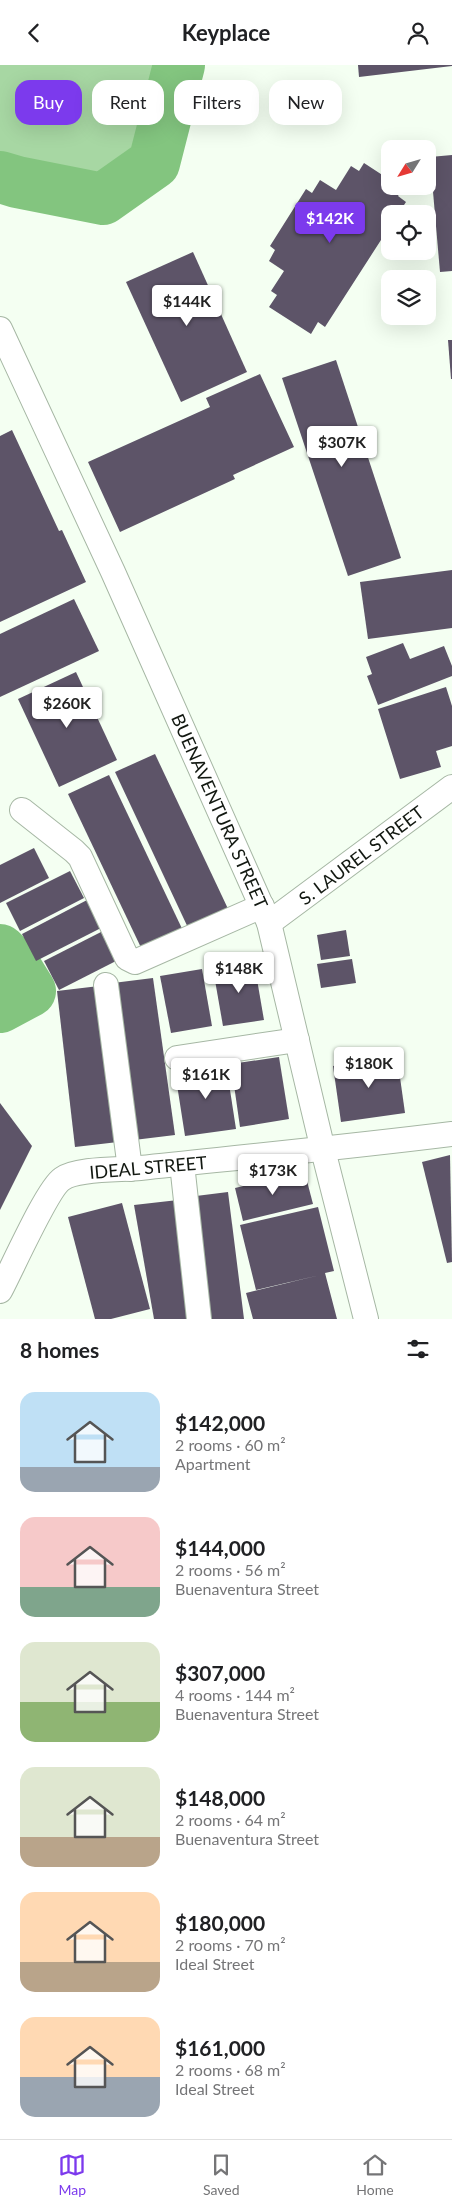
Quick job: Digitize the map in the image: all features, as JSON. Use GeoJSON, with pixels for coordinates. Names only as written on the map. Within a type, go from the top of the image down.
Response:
{"type":"FeatureCollection","features":[{"type":"Feature","properties":{"kind":"street","name":"BUENAVENTURA STREET"},"geometry":{"type":"LineString","coordinates":[[0,329],[117,581],[266,915],[366,1319]]}},
{"type":"Feature","properties":{"kind":"street","name":"S. LAUREL STREET"},"geometry":{"type":"LineString","coordinates":[[22,810],[80,857],[127,958],[135,962],[266,915],[452,787]]}},
{"type":"Feature","properties":{"kind":"street"},"geometry":{"type":"LineString","coordinates":[[106,985],[130,1169]]}},
{"type":"Feature","properties":{"kind":"street"},"geometry":{"type":"LineString","coordinates":[[177,1057],[297,1040]]}},
{"type":"Feature","properties":{"kind":"street","name":"IDEAL STREET"},"geometry":{"type":"LineString","coordinates":[[0,1291],[47,1199],[62,1179],[81,1172],[323,1150],[452,1134]]}},
{"type":"Feature","properties":{"kind":"street"},"geometry":{"type":"LineString","coordinates":[[182,1164],[199,1319]]}},
{"type":"Feature","properties":{"kind":"green space"},"geometry":{"type":"Polygon","coordinates":[[[0,65],[179,65],[164,124],[164,80],[92,80],[92,125],[164,125],[154,163],[103,198],[17,182],[0,184],[0,65]]]}},
{"type":"Feature","properties":{"kind":"green space"},"geometry":{"type":"Polygon","coordinates":[[[0,950],[12,962],[30,991],[0,1007],[0,950]]]}},
{"type":"Feature","properties":{"kind":"building"},"geometry":{"type":"Polygon","coordinates":[[[358,65],[452,65],[452,66],[359,77],[358,65]]]}},
{"type":"Feature","properties":{"kind":"building"},"geometry":{"type":"Polygon","coordinates":[[[452,155],[452,271],[440,272],[436,205],[434,205],[433,195],[436,195],[436,156],[452,155]]]}},
{"type":"Feature","properties":{"kind":"building"},"geometry":{"type":"Polygon","coordinates":[[[364,163],[381,174],[381,195],[399,195],[406,202],[404,205],[381,205],[381,240],[325,327],[318,322],[311,334],[269,307],[277,295],[271,291],[284,271],[269,261],[275,250],[270,246],[306,189],[312,193],[320,180],[336,190],[351,166],[359,171],[364,163]]]}},
{"type":"Feature","properties":{"kind":"building"},"geometry":{"type":"Polygon","coordinates":[[[193,252],[247,372],[181,402],[126,282],[193,252]]]}},
{"type":"Feature","properties":{"kind":"building"},"geometry":{"type":"Polygon","coordinates":[[[448,340],[452,340],[452,379],[451,379],[448,340]]]}},
{"type":"Feature","properties":{"kind":"building"},"geometry":{"type":"Polygon","coordinates":[[[336,360],[401,558],[348,576],[282,378],[336,360]]]}},
{"type":"Feature","properties":{"kind":"building"},"geometry":{"type":"Polygon","coordinates":[[[260,374],[294,447],[233,475],[235,479],[120,532],[88,462],[210,407],[206,398],[260,374]]]}},
{"type":"Feature","properties":{"kind":"building"},"geometry":{"type":"Polygon","coordinates":[[[12,430],[59,531],[62,530],[86,582],[0,622],[0,436],[12,430]]]}},
{"type":"Feature","properties":{"kind":"building"},"geometry":{"type":"Polygon","coordinates":[[[452,570],[452,628],[368,639],[360,582],[452,570]]]}},
{"type":"Feature","properties":{"kind":"building"},"geometry":{"type":"Polygon","coordinates":[[[74,599],[99,651],[0,697],[0,634],[74,599]]]}},
{"type":"Feature","properties":{"kind":"building"},"geometry":{"type":"Polygon","coordinates":[[[403,643],[410,659],[444,646],[452,666],[452,676],[378,705],[367,676],[372,674],[366,657],[403,643]]]}},
{"type":"Feature","properties":{"kind":"building"},"geometry":{"type":"Polygon","coordinates":[[[76,672],[117,760],[59,787],[18,699],[76,672]]]}},
{"type":"Feature","properties":{"kind":"building"},"geometry":{"type":"Polygon","coordinates":[[[446,687],[452,706],[452,746],[436,751],[441,767],[400,779],[378,709],[446,687]]]}},
{"type":"Feature","properties":{"kind":"building"},"geometry":{"type":"Polygon","coordinates":[[[155,754],[230,913],[190,932],[115,772],[155,754]]]}},
{"type":"Feature","properties":{"kind":"building"},"geometry":{"type":"Polygon","coordinates":[[[109,775],[186,937],[145,956],[68,794],[109,775]]]}},
{"type":"Feature","properties":{"kind":"building"},"geometry":{"type":"Polygon","coordinates":[[[34,848],[49,878],[0,903],[0,865],[34,848]]]}},
{"type":"Feature","properties":{"kind":"building"},"geometry":{"type":"Polygon","coordinates":[[[70,871],[84,898],[20,931],[6,903],[70,871]]]}},
{"type":"Feature","properties":{"kind":"building"},"geometry":{"type":"Polygon","coordinates":[[[89,899],[103,927],[36,961],[22,934],[89,899]]]}},
{"type":"Feature","properties":{"kind":"building"},"geometry":{"type":"Polygon","coordinates":[[[346,930],[350,956],[321,960],[317,935],[346,930]]]}},
{"type":"Feature","properties":{"kind":"building"},"geometry":{"type":"Polygon","coordinates":[[[101,932],[116,961],[59,990],[44,961],[101,932]]]}},
{"type":"Feature","properties":{"kind":"building"},"geometry":{"type":"Polygon","coordinates":[[[352,959],[356,983],[321,988],[317,964],[352,959]]]}},
{"type":"Feature","properties":{"kind":"building"},"geometry":{"type":"Polygon","coordinates":[[[254,962],[264,1020],[223,1026],[213,969],[254,962]]]}},
{"type":"Feature","properties":{"kind":"building"},"geometry":{"type":"Polygon","coordinates":[[[202,969],[212,1026],[171,1033],[160,976],[202,969]]]}},
{"type":"Feature","properties":{"kind":"building"},"geometry":{"type":"Polygon","coordinates":[[[153,978],[175,1135],[134,1140],[113,983],[153,978]]]}},
{"type":"Feature","properties":{"kind":"building"},"geometry":{"type":"Polygon","coordinates":[[[99,986],[118,1142],[75,1147],[57,991],[99,986]]]}},
{"type":"Feature","properties":{"kind":"building"},"geometry":{"type":"Polygon","coordinates":[[[397,1056],[405,1113],[341,1122],[333,1066],[397,1056]]]}},
{"type":"Feature","properties":{"kind":"building"},"geometry":{"type":"Polygon","coordinates":[[[279,1057],[289,1119],[240,1127],[231,1064],[279,1057]]]}},
{"type":"Feature","properties":{"kind":"building"},"geometry":{"type":"Polygon","coordinates":[[[226,1064],[236,1129],[185,1136],[175,1072],[226,1064]]]}},
{"type":"Feature","properties":{"kind":"building"},"geometry":{"type":"Polygon","coordinates":[[[0,1103],[32,1146],[0,1210],[0,1103]]]}},
{"type":"Feature","properties":{"kind":"building"},"geometry":{"type":"Polygon","coordinates":[[[450,1155],[452,1262],[447,1263],[422,1162],[450,1155]]]}},
{"type":"Feature","properties":{"kind":"building"},"geometry":{"type":"Polygon","coordinates":[[[289,1175],[302,1175],[307,1181],[313,1204],[243,1221],[235,1188],[289,1175]]]}},
{"type":"Feature","properties":{"kind":"building"},"geometry":{"type":"Polygon","coordinates":[[[228,1192],[244,1319],[203,1319],[188,1197],[228,1192]]]}},
{"type":"Feature","properties":{"kind":"building"},"geometry":{"type":"Polygon","coordinates":[[[178,1200],[191,1319],[154,1319],[134,1205],[178,1200]]]}},
{"type":"Feature","properties":{"kind":"building"},"geometry":{"type":"Polygon","coordinates":[[[122,1203],[150,1309],[111,1319],[95,1319],[68,1217],[122,1203]]]}},
{"type":"Feature","properties":{"kind":"building"},"geometry":{"type":"Polygon","coordinates":[[[318,1207],[334,1271],[325,1273],[337,1319],[253,1319],[246,1293],[320,1275],[256,1290],[240,1225],[318,1207]]]}},
{"type":"Feature","properties":{"kind":"waterway"},"geometry":{"type":"LineString","coordinates":[[0,177],[103,199],[154,163],[179,65]]}},
{"type":"Feature","properties":{"kind":"waterway"},"geometry":{"type":"LineString","coordinates":[[0,950],[12,962],[30,991],[0,1007]]}}]}
